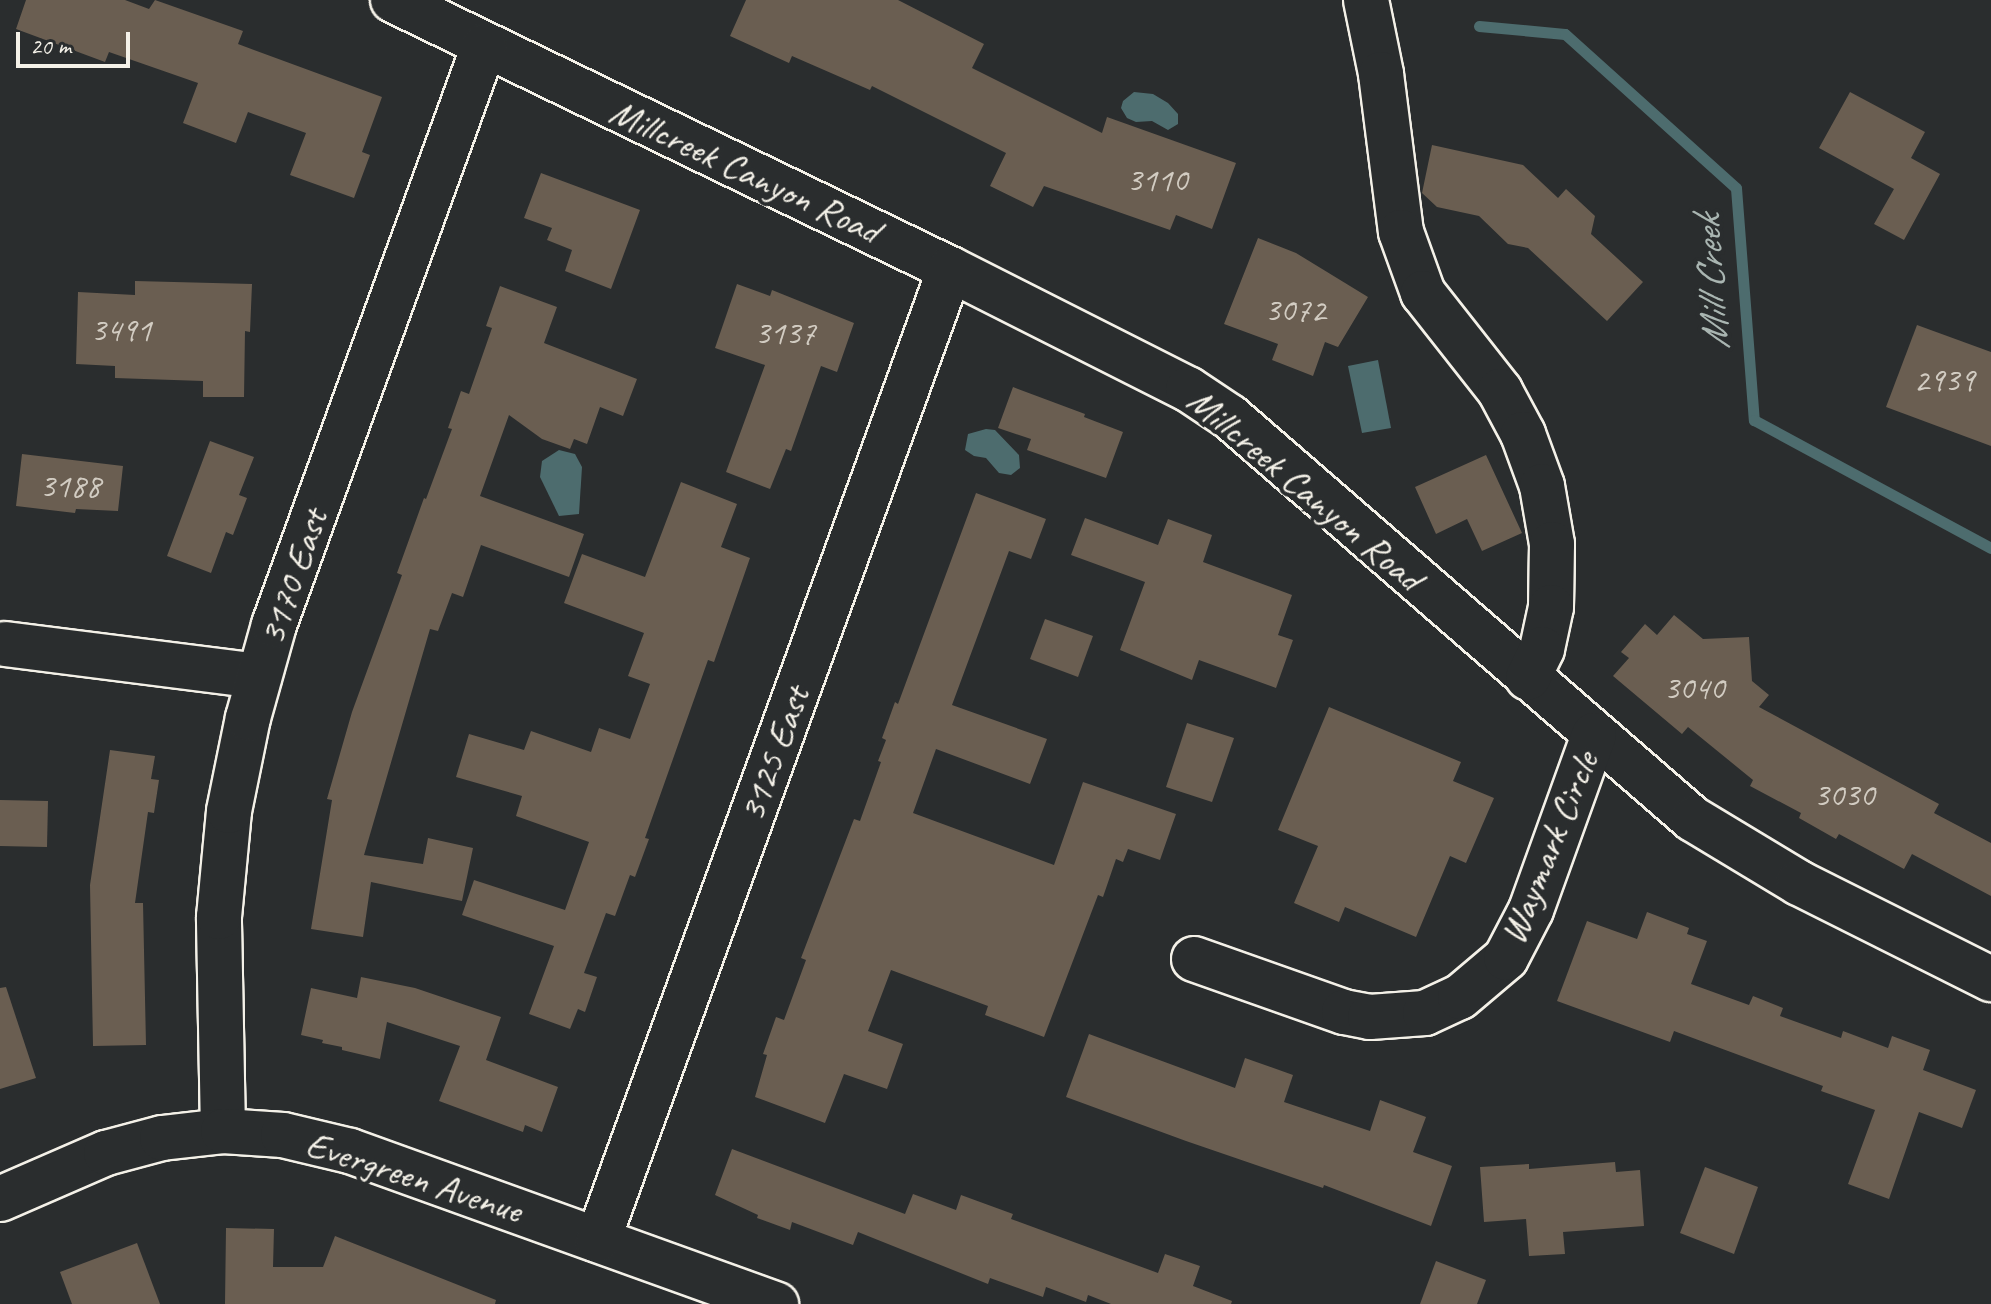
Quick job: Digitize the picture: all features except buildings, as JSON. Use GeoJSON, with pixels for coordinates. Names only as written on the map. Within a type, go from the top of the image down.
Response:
{"type":"FeatureCollection","features":[{"type":"Feature","properties":{"kind":"street","name":"Millcreek Canyon Road"},"geometry":{"type":"LineString","coordinates":[[393,0],[950,269],[1188,389],[1230,417],[1693,819],[1799,883],[1991,979]]}},
{"type":"Feature","properties":{"kind":"street"},"geometry":{"type":"LineString","coordinates":[[1366,0],[1381,74],[1405,244],[1423,293],[1500,391],[1523,434],[1542,486],[1552,544],[1551,607],[1542,649],[1528,678]]}},
{"type":"Feature","properties":{"kind":"street","name":"3170 East"},"geometry":{"type":"LineString","coordinates":[[223,1131],[217,969],[223,864],[238,760],[259,676],[484,46]]}},
{"type":"Feature","properties":{"kind":"street","name":"3125 East"},"geometry":{"type":"LineString","coordinates":[[598,1240],[950,269]]}},
{"type":"Feature","properties":{"kind":"street"},"geometry":{"type":"LineString","coordinates":[[5,644],[259,676]]}},
{"type":"Feature","properties":{"kind":"street","name":"Waymark Circle"},"geometry":{"type":"LineString","coordinates":[[1194,959],[1344,1012],[1370,1017],[1425,1013],[1460,997],[1506,958],[1531,910],[1594,735]]}},
{"type":"Feature","properties":{"kind":"street","name":"Evergreen Avenue"},"geometry":{"type":"LineString","coordinates":[[0,1199],[106,1153],[162,1138],[223,1131],[283,1135],[332,1145],[776,1304]]}},
{"type":"Feature","properties":{"kind":"water"},"geometry":{"type":"Polygon","coordinates":[[[1134,92],[1153,94],[1168,103],[1178,114],[1178,124],[1168,130],[1152,121],[1136,122],[1127,118],[1121,108],[1123,101],[1134,92]]]}},
{"type":"Feature","properties":{"kind":"water"},"geometry":{"type":"Polygon","coordinates":[[[1378,360],[1391,428],[1362,433],[1348,366],[1378,360]]]}},
{"type":"Feature","properties":{"kind":"water"},"geometry":{"type":"Polygon","coordinates":[[[995,430],[1019,455],[1020,468],[1011,475],[999,473],[986,458],[974,456],[965,450],[968,434],[995,430]]]}},
{"type":"Feature","properties":{"kind":"water"},"geometry":{"type":"Polygon","coordinates":[[[559,450],[575,454],[582,467],[579,514],[559,516],[540,477],[542,461],[559,450]]]}},
{"type":"Feature","properties":{"kind":"waterway","name":"Mill Creek"},"geometry":{"type":"LineString","coordinates":[[1479,26],[1565,34],[1736,188],[1754,420],[1991,548]]}}]}
